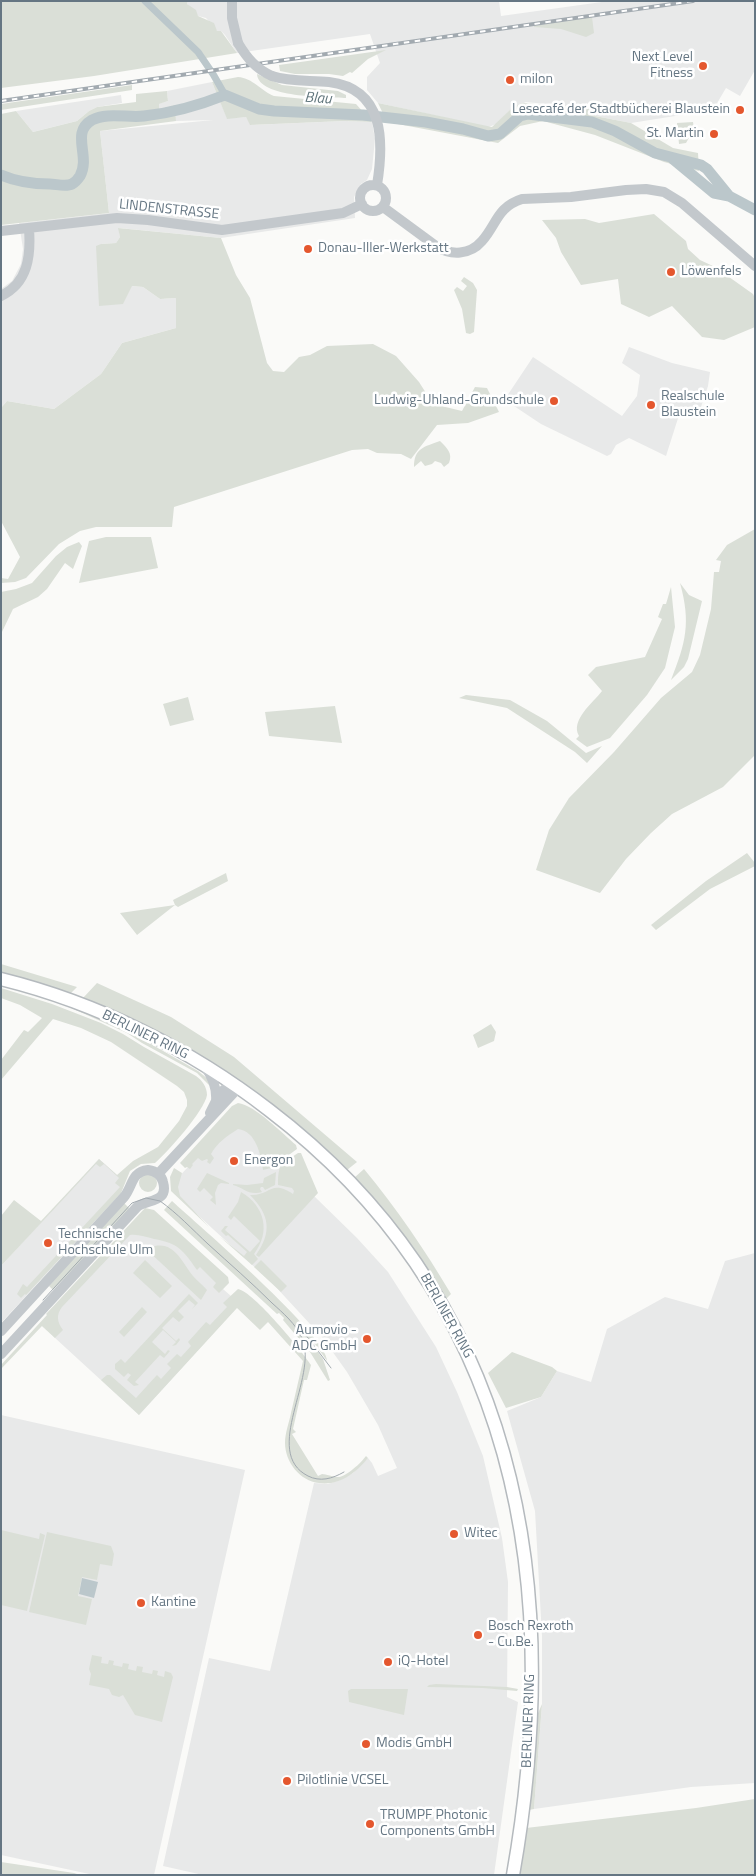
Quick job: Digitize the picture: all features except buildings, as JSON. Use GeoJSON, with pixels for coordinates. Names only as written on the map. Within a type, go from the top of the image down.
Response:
{"type":"FeatureCollection","features":[{"type":"Feature","properties":{"kind":"main road","name":"BERLINER RING"},"geometry":{"type":"LineString","coordinates":[[1,979],[40,990],[105,1014],[140,1030],[203,1064],[236,1085],[319,1150],[369,1202],[390,1228],[439,1298],[463,1344],[489,1404],[503,1449],[523,1540],[528,1580],[531,1684],[526,1789],[513,1875]]}},
{"type":"Feature","properties":{"kind":"street"},"geometry":{"type":"LineString","coordinates":[[232,1],[232,18],[238,43],[250,61],[263,72],[290,80],[328,82],[343,85],[361,97],[374,112],[380,130],[381,153],[377,186]]}},
{"type":"Feature","properties":{"kind":"street"},"geometry":{"type":"LineString","coordinates":[[368,186],[377,186],[381,187],[387,199],[384,207],[380,210],[371,211],[360,200],[362,192],[368,186]]}},
{"type":"Feature","properties":{"kind":"street"},"geometry":{"type":"LineString","coordinates":[[384,207],[441,249],[453,253],[470,250],[482,241],[497,218],[516,201],[532,198],[571,197],[597,192],[646,189],[664,192],[682,203],[755,266]]}},
{"type":"Feature","properties":{"kind":"street","name":"LINDENSTRASSE"},"geometry":{"type":"LineString","coordinates":[[1,231],[117,218],[148,220],[222,230],[334,215],[362,204]]}},
{"type":"Feature","properties":{"kind":"street"},"geometry":{"type":"LineString","coordinates":[[1,296],[15,287],[25,272],[30,247],[29,229]]}},
{"type":"Feature","properties":{"kind":"street"},"geometry":{"type":"LineString","coordinates":[[203,1064],[213,1080],[216,1102]]}},
{"type":"Feature","properties":{"kind":"street"},"geometry":{"type":"LineString","coordinates":[[205,1122],[223,1089],[236,1085]]}},
{"type":"Feature","properties":{"kind":"street"},"geometry":{"type":"LineString","coordinates":[[158,1174],[236,1085]]}},
{"type":"Feature","properties":{"kind":"street"},"geometry":{"type":"LineString","coordinates":[[1,1331],[122,1200],[131,1187],[133,1179],[140,1172],[151,1170],[158,1174],[164,1183],[162,1194],[154,1201],[140,1204],[1,1354]]}},
{"type":"Feature","properties":{"kind":"street"},"geometry":{"type":"LineString","coordinates":[[131,1187],[136,1198],[146,1203]]}},
{"type":"Feature","properties":{"kind":"shaded area"},"geometry":{"type":"Polygon","coordinates":[[[1,1],[188,1],[187,4],[196,10],[198,16],[214,23],[217,31],[221,31],[237,53],[94,76],[1,88],[1,1]]]}},
{"type":"Feature","properties":{"kind":"shaded area"},"geometry":{"type":"Polygon","coordinates":[[[188,1],[499,1],[501,16],[609,1],[755,1],[755,70],[740,96],[726,88],[713,110],[631,123],[595,116],[595,109],[526,102],[512,108],[497,124],[488,127],[378,103],[367,90],[367,77],[380,63],[370,34],[237,53],[225,35],[221,31],[217,31],[206,18],[198,16],[187,4],[188,1]]]}},
{"type":"Feature","properties":{"kind":"shaded area"},"geometry":{"type":"Polygon","coordinates":[[[592,17],[594,33],[586,37],[561,29],[534,27],[534,26],[592,17]]]}},
{"type":"Feature","properties":{"kind":"shaded area"},"geometry":{"type":"Polygon","coordinates":[[[386,50],[368,59],[352,73],[350,72],[343,76],[295,74],[280,71],[279,65],[386,50]]]}},
{"type":"Feature","properties":{"kind":"shaded area"},"geometry":{"type":"Polygon","coordinates":[[[257,74],[282,85],[338,91],[346,95],[346,98],[295,95],[281,92],[269,88],[260,82],[257,74]]]}},
{"type":"Feature","properties":{"kind":"shaded area"},"geometry":{"type":"Polygon","coordinates":[[[238,77],[253,82],[274,96],[356,104],[372,122],[344,121],[250,125],[246,117],[227,119],[212,82],[238,77]]]}},
{"type":"Feature","properties":{"kind":"shaded area"},"geometry":{"type":"Polygon","coordinates":[[[212,82],[227,118],[246,117],[251,125],[344,121],[372,122],[375,139],[372,169],[367,180],[361,184],[354,197],[355,218],[221,238],[119,228],[120,237],[116,243],[101,244],[132,286],[143,287],[160,299],[176,298],[176,328],[122,343],[101,374],[54,409],[7,401],[1,408],[1,289],[12,281],[21,264],[23,249],[19,223],[109,213],[100,131],[213,120],[176,121],[175,105],[159,109],[158,104],[168,101],[167,91],[212,82]]]}},
{"type":"Feature","properties":{"kind":"shaded area"},"geometry":{"type":"Polygon","coordinates":[[[132,85],[132,90],[1,110],[1,104],[132,85]]]}},
{"type":"Feature","properties":{"kind":"shaded area"},"geometry":{"type":"Polygon","coordinates":[[[167,91],[168,101],[159,104],[159,109],[175,105],[176,121],[100,131],[109,213],[1,225],[1,114],[16,111],[33,132],[77,121],[97,107],[136,102],[136,94],[167,91]]]}},
{"type":"Feature","properties":{"kind":"shaded area"},"geometry":{"type":"Polygon","coordinates":[[[121,95],[122,103],[97,107],[77,121],[33,132],[16,111],[121,95]]]}},
{"type":"Feature","properties":{"kind":"shaded area"},"geometry":{"type":"Polygon","coordinates":[[[378,103],[492,127],[512,108],[522,103],[595,109],[595,116],[631,123],[673,148],[698,153],[699,171],[664,162],[595,135],[543,121],[520,126],[498,143],[387,122],[378,103]]]}},
{"type":"Feature","properties":{"kind":"shaded area"},"geometry":{"type":"Polygon","coordinates":[[[693,122],[694,129],[686,143],[679,144],[677,123],[693,122]]]}},
{"type":"Feature","properties":{"kind":"shaded area"},"geometry":{"type":"Polygon","coordinates":[[[654,214],[686,241],[688,249],[700,260],[715,267],[753,294],[755,298],[755,327],[724,340],[702,337],[672,306],[649,317],[621,304],[618,279],[581,285],[561,252],[556,238],[542,220],[585,219],[599,223],[654,214]]]}},
{"type":"Feature","properties":{"kind":"shaded area"},"geometry":{"type":"Polygon","coordinates":[[[118,228],[221,238],[236,275],[250,298],[267,363],[273,371],[284,372],[299,357],[310,355],[327,346],[373,344],[396,356],[419,382],[433,404],[462,411],[475,387],[487,388],[499,412],[468,423],[437,425],[411,459],[401,454],[377,453],[368,449],[352,450],[174,507],[172,527],[96,527],[80,531],[59,544],[26,578],[15,582],[1,583],[1,578],[8,579],[20,557],[1,521],[1,408],[7,401],[54,409],[101,374],[122,343],[176,328],[176,298],[160,299],[143,287],[132,286],[123,304],[99,306],[96,246],[116,243],[120,237],[118,228]]]}},
{"type":"Feature","properties":{"kind":"shaded area"},"geometry":{"type":"Polygon","coordinates":[[[464,277],[473,283],[477,290],[474,332],[470,334],[466,333],[462,309],[454,290],[457,287],[463,291],[467,286],[461,281],[464,277]]]}},
{"type":"Feature","properties":{"kind":"shaded area"},"geometry":{"type":"Polygon","coordinates":[[[629,347],[672,363],[710,372],[708,386],[698,416],[680,412],[666,456],[629,438],[616,445],[611,454],[607,456],[541,424],[514,406],[507,396],[533,357],[622,416],[637,396],[640,375],[622,363],[629,347]]]}},
{"type":"Feature","properties":{"kind":"shaded area"},"geometry":{"type":"Polygon","coordinates":[[[440,441],[450,453],[449,463],[444,467],[441,463],[435,461],[425,466],[421,461],[414,467],[414,461],[421,449],[440,441]]]}},
{"type":"Feature","properties":{"kind":"shaded area"},"geometry":{"type":"Polygon","coordinates":[[[755,529],[755,755],[723,787],[672,814],[626,859],[600,893],[536,870],[549,830],[569,798],[614,752],[661,698],[692,672],[700,655],[711,609],[714,572],[719,572],[721,561],[716,560],[727,545],[755,529]]]}},
{"type":"Feature","properties":{"kind":"shaded area"},"geometry":{"type":"Polygon","coordinates":[[[106,537],[151,537],[158,568],[79,583],[89,541],[106,537]]]}},
{"type":"Feature","properties":{"kind":"shaded area"},"geometry":{"type":"Polygon","coordinates":[[[79,542],[82,546],[73,569],[65,563],[47,589],[38,597],[13,609],[1,634],[1,592],[32,583],[56,556],[67,547],[79,542]]]}},
{"type":"Feature","properties":{"kind":"shaded area"},"geometry":{"type":"Polygon","coordinates":[[[680,583],[689,595],[702,601],[688,659],[684,667],[671,680],[685,632],[685,610],[680,583]]]}},
{"type":"Feature","properties":{"kind":"shaded area"},"geometry":{"type":"Polygon","coordinates":[[[671,587],[675,627],[665,668],[647,695],[610,738],[587,747],[576,739],[579,736],[578,724],[584,712],[602,691],[588,675],[596,667],[645,657],[662,619],[658,617],[663,604],[666,604],[671,587]]]}},
{"type":"Feature","properties":{"kind":"shaded area"},"geometry":{"type":"Polygon","coordinates":[[[466,695],[510,700],[547,721],[586,753],[602,746],[587,763],[575,752],[507,708],[459,698],[466,695]]]}},
{"type":"Feature","properties":{"kind":"shaded area"},"geometry":{"type":"Polygon","coordinates":[[[188,697],[194,720],[170,726],[163,704],[188,697]]]}},
{"type":"Feature","properties":{"kind":"shaded area"},"geometry":{"type":"Polygon","coordinates":[[[335,706],[342,743],[269,736],[265,712],[335,706]]]}},
{"type":"Feature","properties":{"kind":"shaded area"},"geometry":{"type":"Polygon","coordinates":[[[747,853],[755,863],[755,866],[710,889],[656,930],[651,925],[706,881],[747,853]]]}},
{"type":"Feature","properties":{"kind":"shaded area"},"geometry":{"type":"Polygon","coordinates":[[[226,873],[228,881],[178,907],[173,900],[226,873]]]}},
{"type":"Feature","properties":{"kind":"shaded area"},"geometry":{"type":"Polygon","coordinates":[[[175,905],[137,935],[120,913],[175,905]]]}},
{"type":"Feature","properties":{"kind":"shaded area"},"geometry":{"type":"Polygon","coordinates":[[[1,964],[77,987],[70,994],[1,974],[1,964]]]}},
{"type":"Feature","properties":{"kind":"shaded area"},"geometry":{"type":"Polygon","coordinates":[[[97,983],[171,1017],[234,1057],[357,1162],[347,1170],[289,1118],[226,1071],[192,1050],[83,998],[97,983]]]}},
{"type":"Feature","properties":{"kind":"shaded area"},"geometry":{"type":"Polygon","coordinates":[[[1,988],[52,1004],[101,1023],[123,1034],[196,1076],[204,1084],[207,1095],[200,1111],[168,1150],[155,1163],[141,1164],[130,1171],[121,1193],[26,1295],[21,1298],[17,1294],[23,1284],[27,1287],[120,1187],[115,1183],[119,1178],[104,1164],[100,1167],[96,1164],[1,1266],[1,1216],[14,1200],[41,1221],[99,1159],[117,1175],[133,1161],[158,1147],[179,1121],[187,1106],[187,1100],[184,1092],[177,1086],[111,1042],[81,1028],[53,1019],[1,1080],[1,1060],[24,1030],[28,1032],[42,1018],[20,1005],[1,998],[1,988]]]}},
{"type":"Feature","properties":{"kind":"shaded area"},"geometry":{"type":"Polygon","coordinates":[[[38,993],[125,1029],[198,1071],[208,1079],[210,1086],[197,1073],[127,1033],[38,993]]]}},
{"type":"Feature","properties":{"kind":"shaded area"},"geometry":{"type":"Polygon","coordinates":[[[491,1024],[496,1032],[494,1041],[478,1048],[473,1035],[491,1024]]]}},
{"type":"Feature","properties":{"kind":"shaded area"},"geometry":{"type":"Polygon","coordinates":[[[238,1103],[260,1114],[296,1145],[297,1149],[271,1168],[263,1170],[257,1145],[249,1134],[238,1129],[216,1146],[211,1154],[214,1158],[210,1164],[207,1162],[207,1159],[202,1161],[198,1158],[190,1169],[185,1168],[180,1163],[232,1106],[238,1103]]]}},
{"type":"Feature","properties":{"kind":"shaded area"},"geometry":{"type":"Polygon","coordinates":[[[235,1117],[287,1150],[313,1195],[357,1238],[388,1272],[436,1347],[483,1456],[502,1538],[508,1582],[507,1697],[518,1702],[494,1875],[203,1875],[163,1866],[209,1658],[270,1671],[314,1483],[328,1484],[340,1480],[353,1473],[368,1458],[378,1476],[397,1468],[378,1425],[347,1372],[322,1337],[274,1285],[177,1196],[173,1183],[235,1117]]]}},
{"type":"Feature","properties":{"kind":"shaded area"},"geometry":{"type":"Polygon","coordinates":[[[298,1153],[301,1153],[318,1193],[259,1257],[256,1255],[265,1239],[265,1217],[257,1202],[250,1195],[257,1195],[275,1188],[280,1188],[293,1194],[292,1188],[278,1185],[279,1172],[284,1163],[298,1153]]]}},
{"type":"Feature","properties":{"kind":"shaded area","name":"Technische Hochschule Ulm"},"geometry":{"type":"Polygon","coordinates":[[[99,1159],[125,1182],[121,1193],[1,1323],[1,1266],[99,1159]]]}},
{"type":"Feature","properties":{"kind":"shaded area"},"geometry":{"type":"Polygon","coordinates":[[[174,1168],[182,1173],[178,1187],[180,1196],[209,1227],[171,1191],[170,1177],[174,1168]]]}},
{"type":"Feature","properties":{"kind":"shaded area"},"geometry":{"type":"Polygon","coordinates":[[[364,1169],[421,1246],[451,1294],[445,1300],[392,1223],[354,1178],[364,1169]]]}},
{"type":"Feature","properties":{"kind":"shaded area"},"geometry":{"type":"Polygon","coordinates":[[[276,1172],[275,1185],[265,1190],[261,1187],[262,1192],[254,1193],[233,1185],[263,1183],[264,1178],[276,1172]]]}},
{"type":"Feature","properties":{"kind":"shaded area"},"geometry":{"type":"Polygon","coordinates":[[[207,1173],[229,1183],[218,1185],[215,1193],[216,1205],[210,1200],[213,1197],[204,1188],[200,1192],[197,1189],[207,1173]]]}},
{"type":"Feature","properties":{"kind":"shaded area"},"geometry":{"type":"Polygon","coordinates":[[[148,1174],[154,1177],[157,1183],[154,1189],[148,1192],[142,1189],[139,1183],[142,1177],[148,1174]]]}},
{"type":"Feature","properties":{"kind":"shaded area"},"geometry":{"type":"Polygon","coordinates":[[[241,1192],[256,1204],[263,1220],[263,1237],[254,1254],[258,1259],[252,1265],[219,1236],[244,1256],[247,1252],[221,1231],[225,1226],[228,1226],[225,1230],[250,1252],[260,1241],[234,1216],[231,1220],[228,1217],[238,1202],[241,1192]]]}},
{"type":"Feature","properties":{"kind":"shaded area"},"geometry":{"type":"Polygon","coordinates":[[[172,1201],[259,1280],[307,1329],[322,1348],[327,1361],[315,1344],[313,1345],[323,1359],[330,1380],[328,1381],[310,1352],[283,1320],[284,1318],[279,1313],[277,1314],[164,1210],[172,1201]]]}},
{"type":"Feature","properties":{"kind":"shaded area"},"geometry":{"type":"Polygon","coordinates":[[[123,1202],[131,1210],[53,1290],[49,1286],[51,1281],[123,1202]]]}},
{"type":"Feature","properties":{"kind":"shaded area"},"geometry":{"type":"Polygon","coordinates":[[[145,1208],[154,1210],[228,1277],[229,1283],[219,1293],[213,1287],[216,1283],[200,1267],[197,1270],[179,1248],[162,1241],[130,1235],[62,1307],[58,1318],[63,1330],[55,1338],[42,1326],[1,1369],[1,1365],[46,1314],[145,1208]]]}},
{"type":"Feature","properties":{"kind":"shaded area"},"geometry":{"type":"Polygon","coordinates":[[[136,1223],[178,1237],[228,1283],[223,1289],[240,1304],[139,1415],[42,1326],[136,1223]]]}},
{"type":"Feature","properties":{"kind":"shaded area"},"geometry":{"type":"Polygon","coordinates":[[[155,1246],[168,1247],[178,1255],[193,1276],[207,1290],[201,1300],[147,1250],[155,1246]]]}},
{"type":"Feature","properties":{"kind":"shaded area"},"geometry":{"type":"Polygon","coordinates":[[[755,1253],[755,1783],[691,1787],[534,1809],[542,1704],[542,1636],[535,1511],[507,1411],[541,1397],[557,1371],[591,1382],[607,1329],[665,1297],[708,1309],[725,1261],[755,1253]]]}},
{"type":"Feature","properties":{"kind":"shaded area"},"geometry":{"type":"Polygon","coordinates":[[[145,1260],[172,1286],[160,1298],[133,1273],[145,1260]]]}},
{"type":"Feature","properties":{"kind":"shaded area"},"geometry":{"type":"Polygon","coordinates":[[[261,1260],[287,1286],[281,1292],[254,1267],[261,1260]]]}},
{"type":"Feature","properties":{"kind":"shaded area"},"geometry":{"type":"Polygon","coordinates":[[[238,1289],[255,1300],[266,1311],[311,1365],[307,1380],[304,1380],[293,1429],[296,1432],[292,1434],[318,1476],[322,1474],[340,1477],[353,1470],[366,1456],[368,1458],[358,1469],[346,1477],[333,1482],[319,1483],[306,1479],[291,1463],[286,1450],[285,1439],[303,1361],[268,1322],[260,1330],[237,1308],[139,1415],[101,1380],[110,1375],[136,1398],[157,1375],[161,1379],[171,1368],[167,1364],[177,1354],[181,1357],[191,1346],[188,1342],[206,1322],[210,1325],[227,1307],[223,1303],[238,1289]]]}},
{"type":"Feature","properties":{"kind":"shaded area"},"geometry":{"type":"Polygon","coordinates":[[[189,1294],[198,1303],[192,1309],[195,1305],[189,1300],[178,1311],[184,1317],[179,1322],[173,1317],[162,1328],[176,1341],[179,1338],[180,1340],[176,1345],[172,1346],[176,1342],[163,1330],[152,1342],[165,1354],[168,1350],[170,1351],[164,1358],[160,1355],[135,1382],[139,1385],[134,1386],[127,1380],[131,1375],[128,1373],[124,1377],[115,1369],[115,1364],[121,1359],[125,1363],[189,1294]]]}},
{"type":"Feature","properties":{"kind":"shaded area"},"geometry":{"type":"Polygon","coordinates":[[[142,1307],[147,1312],[124,1337],[119,1332],[142,1307]]]}},
{"type":"Feature","properties":{"kind":"shaded area"},"geometry":{"type":"Polygon","coordinates":[[[512,1352],[552,1367],[557,1371],[541,1397],[506,1408],[488,1373],[512,1352]]]}},
{"type":"Feature","properties":{"kind":"shaded area"},"geometry":{"type":"Polygon","coordinates":[[[1,1415],[245,1470],[154,1875],[94,1875],[1,1855],[1,1415]]]}},
{"type":"Feature","properties":{"kind":"shaded area"},"geometry":{"type":"Polygon","coordinates":[[[1,1530],[39,1539],[40,1533],[45,1535],[27,1611],[1,1605],[1,1530]]]}},
{"type":"Feature","properties":{"kind":"shaded area"},"geometry":{"type":"Polygon","coordinates":[[[47,1532],[111,1546],[114,1554],[112,1566],[100,1564],[97,1580],[82,1577],[78,1596],[92,1599],[86,1625],[29,1612],[47,1532]]]}},
{"type":"Feature","properties":{"kind":"shaded area"},"geometry":{"type":"Polygon","coordinates":[[[82,1578],[98,1582],[94,1598],[79,1594],[82,1578]]]}},
{"type":"Feature","properties":{"kind":"shaded area"},"geometry":{"type":"Polygon","coordinates":[[[92,1655],[102,1657],[101,1663],[108,1664],[109,1660],[114,1661],[113,1665],[122,1667],[123,1663],[129,1664],[128,1669],[136,1671],[137,1666],[143,1667],[142,1672],[152,1674],[153,1670],[158,1671],[157,1675],[164,1677],[165,1671],[171,1673],[173,1677],[162,1722],[135,1715],[123,1695],[119,1697],[112,1695],[109,1689],[89,1685],[91,1674],[89,1669],[92,1655]]]}},
{"type":"Feature","properties":{"kind":"shaded area"},"geometry":{"type":"Polygon","coordinates":[[[436,1684],[518,1689],[517,1691],[427,1687],[436,1684]]]}},
{"type":"Feature","properties":{"kind":"shaded area"},"geometry":{"type":"Polygon","coordinates":[[[351,1689],[408,1689],[404,1715],[349,1702],[348,1691],[351,1689]]]}},
{"type":"Feature","properties":{"kind":"shaded area"},"geometry":{"type":"Polygon","coordinates":[[[542,1704],[534,1809],[529,1810],[536,1718],[542,1704]]]}},
{"type":"Feature","properties":{"kind":"shaded area"},"geometry":{"type":"Polygon","coordinates":[[[755,1799],[755,1875],[518,1875],[526,1828],[696,1808],[755,1799]]]}},
{"type":"Feature","properties":{"kind":"shaded area"},"geometry":{"type":"Polygon","coordinates":[[[1,1862],[74,1873],[80,1875],[1,1875],[1,1862]]]}},
{"type":"Feature","properties":{"kind":"waterway"},"geometry":{"type":"LineString","coordinates":[[145,1],[198,52],[225,95]]}},
{"type":"Feature","properties":{"kind":"waterway","name":"Blau"},"geometry":{"type":"LineString","coordinates":[[1,175],[31,183],[70,185],[76,181],[83,168],[82,131],[92,120],[104,116],[138,116],[165,113],[225,95],[259,109],[363,115],[426,122],[488,136],[500,134],[520,116],[528,114],[592,122],[615,131],[655,153],[701,165],[707,169],[729,196],[755,210]]}},
{"type":"Feature","properties":{"kind":"waterway","name":"Blau"},"geometry":{"type":"LineString","coordinates":[[673,159],[714,193],[729,196]]}},
{"type":"Feature","properties":{"kind":"tram line"},"geometry":{"type":"LineString","coordinates":[[43,1300],[132,1203],[146,1198],[160,1201],[179,1216],[257,1288],[296,1328],[302,1338],[305,1354],[304,1373],[290,1432],[290,1450],[295,1465],[312,1478],[326,1479],[344,1472]]}},
{"type":"Feature","properties":{"kind":"tram line"},"geometry":{"type":"LineString","coordinates":[[302,1330],[331,1368]]}},
{"type":"Feature","properties":{"kind":"railway"},"geometry":{"type":"LineString","coordinates":[[1,101],[693,1]]}},
{"type":"Feature","properties":{"kind":"place","name":"Next Level Fitness"},"geometry":{"type":"Point","coordinates":[703,66]}},
{"type":"Feature","properties":{"kind":"place","name":"milon"},"geometry":{"type":"Point","coordinates":[510,80]}},
{"type":"Feature","properties":{"kind":"place","name":"Lesecafé der Stadtbücherei Blaustein"},"geometry":{"type":"Point","coordinates":[740,110]}},
{"type":"Feature","properties":{"kind":"place","name":"St. Martin"},"geometry":{"type":"Point","coordinates":[714,134]}},
{"type":"Feature","properties":{"kind":"place","name":"Donau-Iller-Werkstatt"},"geometry":{"type":"Point","coordinates":[308,249]}},
{"type":"Feature","properties":{"kind":"place","name":"Löwenfels"},"geometry":{"type":"Point","coordinates":[671,272]}},
{"type":"Feature","properties":{"kind":"place","name":"Ludwig-Uhland-Grundschule"},"geometry":{"type":"Point","coordinates":[554,401]}},
{"type":"Feature","properties":{"kind":"place","name":"Realschule Blaustein"},"geometry":{"type":"Point","coordinates":[651,405]}},
{"type":"Feature","properties":{"kind":"place","name":"Energon"},"geometry":{"type":"Point","coordinates":[234,1161]}},
{"type":"Feature","properties":{"kind":"place","name":"Technische Hochschule Ulm"},"geometry":{"type":"Point","coordinates":[48,1243]}},
{"type":"Feature","properties":{"kind":"place","name":"Aumovio - ADC GmbH"},"geometry":{"type":"Point","coordinates":[367,1339]}},
{"type":"Feature","properties":{"kind":"place","name":"Witec"},"geometry":{"type":"Point","coordinates":[454,1534]}},
{"type":"Feature","properties":{"kind":"place","name":"Kantine"},"geometry":{"type":"Point","coordinates":[141,1603]}},
{"type":"Feature","properties":{"kind":"place","name":"Bosch Rexroth - Cu.Be."},"geometry":{"type":"Point","coordinates":[478,1635]}},
{"type":"Feature","properties":{"kind":"place","name":"iQ-Hotel"},"geometry":{"type":"Point","coordinates":[388,1662]}},
{"type":"Feature","properties":{"kind":"place","name":"Modis GmbH"},"geometry":{"type":"Point","coordinates":[366,1744]}},
{"type":"Feature","properties":{"kind":"place","name":"Pilotlinie VCSEL"},"geometry":{"type":"Point","coordinates":[287,1781]}},
{"type":"Feature","properties":{"kind":"place","name":"TRUMPF Photonic Components GmbH"},"geometry":{"type":"Point","coordinates":[370,1824]}}]}
